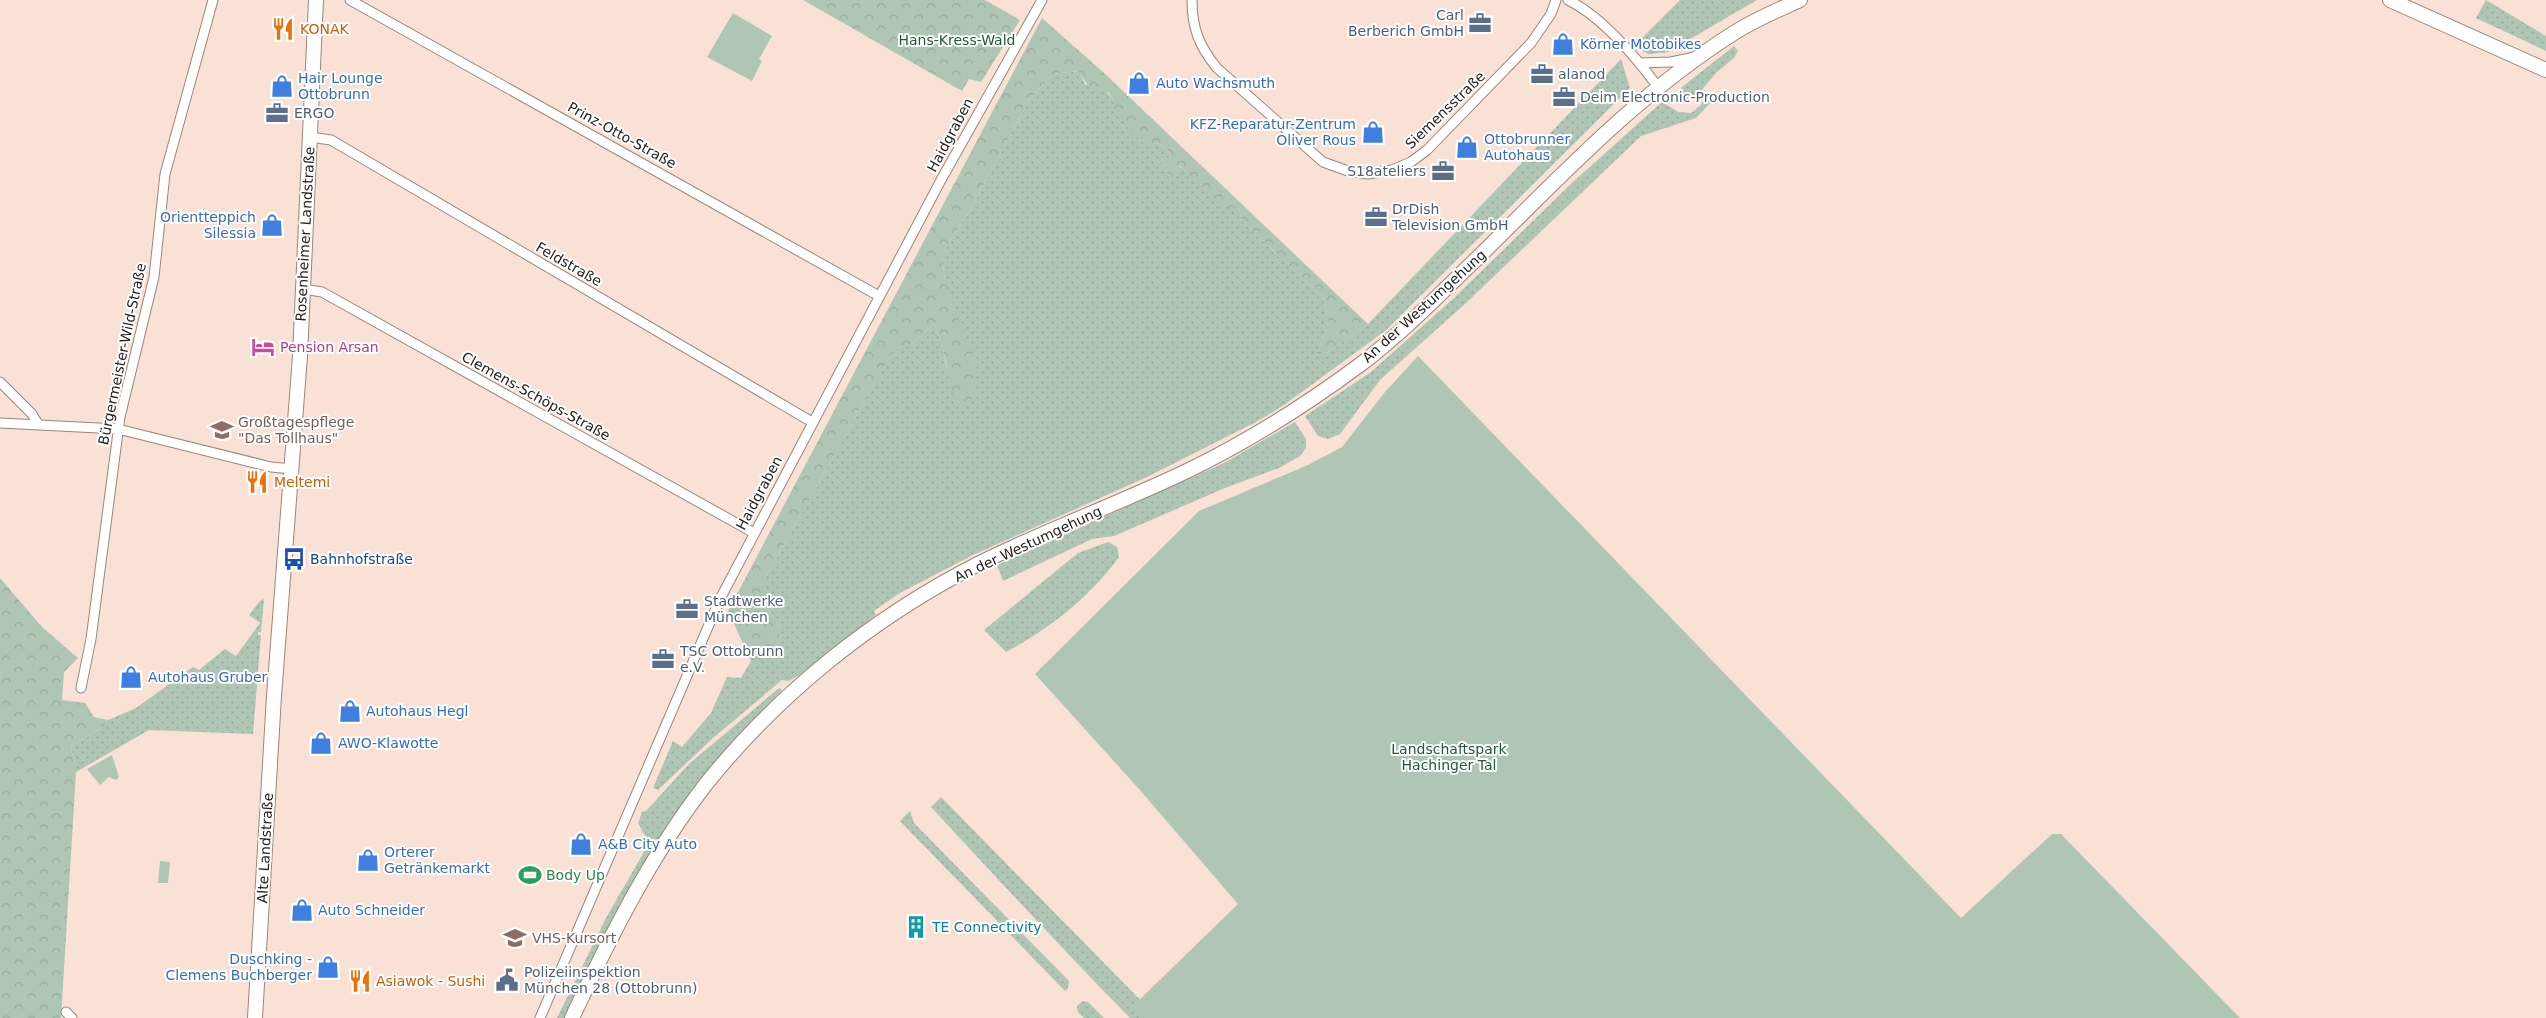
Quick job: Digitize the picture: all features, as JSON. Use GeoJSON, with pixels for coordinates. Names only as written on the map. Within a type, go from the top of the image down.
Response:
{"type":"FeatureCollection","features":[{"type":"Feature","properties":{"kind":"main road","name":"Rosenheimer Landstraße"},"geometry":{"type":"LineString","coordinates":[[276,678],[303,289],[316,0]]}},
{"type":"Feature","properties":{"kind":"main road","name":"An der Westumgehung"},"geometry":{"type":"LineString","coordinates":[[572,1018],[613,934],[658,854],[684,815],[732,755],[812,676],[845,648],[905,607],[977,565],[1195,466],[1252,437],[1318,395],[1394,337],[1577,161],[1658,87],[1738,30],[1800,0]]}},
{"type":"Feature","properties":{"kind":"main road"},"geometry":{"type":"LineString","coordinates":[[2390,0],[2546,70]]}},
{"type":"Feature","properties":{"kind":"main road","name":"Alte Landstraße"},"geometry":{"type":"LineString","coordinates":[[255,1018],[276,678]]}},
{"type":"Feature","properties":{"kind":"street","name":"Bürgermeister-Wild-Straße"},"geometry":{"type":"LineString","coordinates":[[81,688],[91,639],[118,429],[154,277],[165,174],[213,0]]}},
{"type":"Feature","properties":{"kind":"street","name":"Prinz-Otto-Straße"},"geometry":{"type":"LineString","coordinates":[[350,0],[880,296]]}},
{"type":"Feature","properties":{"kind":"street","name":"Haidgraben"},"geometry":{"type":"LineString","coordinates":[[540,1018],[692,663],[754,533],[985,100],[1042,0]]}},
{"type":"Feature","properties":{"kind":"street","name":"Siemensstraße"},"geometry":{"type":"LineString","coordinates":[[1192,0],[1196,37],[1204,53],[1217,68],[1322,162],[1348,171],[1368,174],[1402,166],[1427,150],[1531,43],[1551,14],[1556,0]]}},
{"type":"Feature","properties":{"kind":"street"},"geometry":{"type":"LineString","coordinates":[[1568,0],[1592,17],[1639,63],[1658,87]]}},
{"type":"Feature","properties":{"kind":"street"},"geometry":{"type":"LineString","coordinates":[[1639,63],[1671,62],[1700,56]]}},
{"type":"Feature","properties":{"kind":"street","name":"Feldstraße"},"geometry":{"type":"LineString","coordinates":[[310,137],[331,140],[812,422]]}},
{"type":"Feature","properties":{"kind":"street","name":"Clemens-Schöps-Straße"},"geometry":{"type":"LineString","coordinates":[[303,289],[322,292],[754,533]]}},
{"type":"Feature","properties":{"kind":"street"},"geometry":{"type":"LineString","coordinates":[[0,382],[32,414],[38,424]]}},
{"type":"Feature","properties":{"kind":"street"},"geometry":{"type":"LineString","coordinates":[[0,423],[118,429],[270,467],[292,469]]}},
{"type":"Feature","properties":{"kind":"green space","name":"Hans-Kress-Wald"},"geometry":{"type":"Polygon","coordinates":[[[803,0],[985,0],[1020,20],[981,82],[969,79],[962,91],[803,0]]]}},
{"type":"Feature","properties":{"kind":"green space"},"geometry":{"type":"Polygon","coordinates":[[[1680,0],[1757,0],[1668,52],[1649,54],[1633,47],[1680,0]]]}},
{"type":"Feature","properties":{"kind":"green space"},"geometry":{"type":"Polygon","coordinates":[[[2486,0],[2546,36],[2546,51],[2476,18],[2486,0]]]}},
{"type":"Feature","properties":{"kind":"green space"},"geometry":{"type":"Polygon","coordinates":[[[733,13],[772,36],[759,59],[762,61],[752,81],[707,57],[733,13]]]}},
{"type":"Feature","properties":{"kind":"green space"},"geometry":{"type":"Polygon","coordinates":[[[1042,18],[1104,73],[1368,324],[1328,352],[1316,355],[1328,326],[1325,299],[1242,221],[1239,209],[1223,206],[1179,165],[1179,174],[1170,179],[1161,159],[1171,158],[1167,149],[1161,145],[1144,143],[1128,129],[1123,117],[1112,111],[1113,100],[1108,92],[1092,91],[1078,71],[1053,74],[1030,99],[970,210],[942,255],[945,282],[975,364],[973,396],[966,408],[955,404],[942,344],[934,323],[912,344],[894,349],[764,580],[764,601],[780,628],[777,651],[741,678],[751,661],[728,611],[1042,18]]]}},
{"type":"Feature","properties":{"kind":"green space"},"geometry":{"type":"Polygon","coordinates":[[[1734,46],[1738,51],[1734,58],[1717,72],[1695,98],[1686,99],[1679,92],[1682,87],[1734,46]]]}},
{"type":"Feature","properties":{"kind":"green space"},"geometry":{"type":"Polygon","coordinates":[[[1621,59],[1630,88],[1385,331],[1284,405],[1256,422],[1147,477],[973,555],[898,594],[874,611],[876,615],[798,676],[788,681],[782,680],[713,738],[658,790],[653,788],[673,741],[682,747],[711,713],[727,677],[741,678],[780,628],[764,601],[764,580],[894,349],[912,344],[934,323],[942,344],[947,370],[945,282],[942,255],[970,210],[1030,99],[1053,74],[1079,71],[1085,84],[1107,92],[1144,143],[1161,145],[1167,149],[1171,158],[1161,159],[1170,179],[1179,174],[1178,165],[1229,205],[1239,209],[1242,221],[1325,299],[1328,326],[1316,355],[1328,352],[1368,324],[1621,59]]]}},
{"type":"Feature","properties":{"kind":"green space"},"geometry":{"type":"Polygon","coordinates":[[[1715,93],[1717,96],[1696,118],[1641,136],[1466,303],[1380,380],[1340,434],[1328,439],[1318,436],[1305,416],[1371,372],[1455,297],[1572,183],[1662,102],[1678,112],[1691,113],[1701,105],[1707,95],[1715,93]]]}},
{"type":"Feature","properties":{"kind":"green space","name":"Landschaftspark Hachinger Tal"},"geometry":{"type":"Polygon","coordinates":[[[1418,356],[1961,918],[2052,834],[2061,834],[2240,1018],[1142,1018],[1132,1007],[1238,904],[1139,789],[1035,674],[1199,511],[1308,465],[1342,447],[1385,392],[1418,356]]]}},
{"type":"Feature","properties":{"kind":"green space"},"geometry":{"type":"Polygon","coordinates":[[[1295,422],[1306,439],[1306,448],[1300,456],[1279,468],[1225,488],[1114,536],[1092,539],[1003,581],[997,565],[1224,463],[1295,422]]]}},
{"type":"Feature","properties":{"kind":"green space"},"geometry":{"type":"Polygon","coordinates":[[[1108,542],[1117,547],[1119,557],[1108,572],[1082,599],[1038,633],[1006,652],[984,630],[1078,553],[1108,542]]]}},
{"type":"Feature","properties":{"kind":"green space"},"geometry":{"type":"Polygon","coordinates":[[[0,578],[42,627],[78,658],[64,672],[62,700],[85,703],[94,717],[108,720],[103,727],[71,746],[76,772],[61,1018],[0,1018],[0,578]]]}},
{"type":"Feature","properties":{"kind":"green space"},"geometry":{"type":"Polygon","coordinates":[[[264,599],[261,632],[258,632],[258,635],[261,635],[253,734],[149,730],[76,772],[71,746],[103,727],[108,720],[136,708],[193,667],[199,670],[225,649],[236,656],[260,623],[249,615],[260,601],[264,599]]]}},
{"type":"Feature","properties":{"kind":"green space"},"geometry":{"type":"Polygon","coordinates":[[[779,688],[782,690],[726,751],[566,1018],[557,1018],[606,918],[649,843],[638,823],[642,812],[646,811],[689,764],[779,688]]]}},
{"type":"Feature","properties":{"kind":"green space"},"geometry":{"type":"Polygon","coordinates":[[[112,755],[119,777],[116,780],[109,777],[100,785],[87,769],[112,755]]]}},
{"type":"Feature","properties":{"kind":"green space"},"geometry":{"type":"Polygon","coordinates":[[[941,797],[1158,1018],[1130,1018],[931,807],[941,797]]]}},
{"type":"Feature","properties":{"kind":"green space"},"geometry":{"type":"Polygon","coordinates":[[[910,811],[914,823],[1069,981],[1068,988],[1065,991],[900,821],[910,811]]]}},
{"type":"Feature","properties":{"kind":"green space"},"geometry":{"type":"Polygon","coordinates":[[[160,861],[170,862],[168,883],[158,883],[160,861]]]}},
{"type":"Feature","properties":{"kind":"green space"},"geometry":{"type":"Polygon","coordinates":[[[1083,1001],[1088,1002],[1104,1018],[1084,1018],[1078,1012],[1077,1006],[1083,1001]]]}},
{"type":"Feature","properties":{"kind":"place","name":"Carl Berberich GmbH"},"geometry":{"type":"Point","coordinates":[1480,23]}},
{"type":"Feature","properties":{"kind":"place","name":"KONAK"},"geometry":{"type":"Point","coordinates":[283,29]}},
{"type":"Feature","properties":{"kind":"place","name":"Körner Motobikes"},"geometry":{"type":"Point","coordinates":[1563,44]}},
{"type":"Feature","properties":{"kind":"place","name":"alanod"},"geometry":{"type":"Point","coordinates":[1542,74]}},
{"type":"Feature","properties":{"kind":"place","name":"Auto Wachsmuth"},"geometry":{"type":"Point","coordinates":[1139,83]}},
{"type":"Feature","properties":{"kind":"place","name":"Hair Lounge Ottobrunn"},"geometry":{"type":"Point","coordinates":[282,86]}},
{"type":"Feature","properties":{"kind":"place","name":"Deim Electronic-Production"},"geometry":{"type":"Point","coordinates":[1564,97]}},
{"type":"Feature","properties":{"kind":"place","name":"ERGO"},"geometry":{"type":"Point","coordinates":[277,113]}},
{"type":"Feature","properties":{"kind":"place","name":"KFZ-Reparatur-Zentrum Oliver Rous"},"geometry":{"type":"Point","coordinates":[1373,132]}},
{"type":"Feature","properties":{"kind":"place","name":"Ottobrunner Autohaus"},"geometry":{"type":"Point","coordinates":[1467,147]}},
{"type":"Feature","properties":{"kind":"place","name":"S18ateliers"},"geometry":{"type":"Point","coordinates":[1443,171]}},
{"type":"Feature","properties":{"kind":"place","name":"DrDish Television GmbH"},"geometry":{"type":"Point","coordinates":[1376,217]}},
{"type":"Feature","properties":{"kind":"place","name":"Orientteppich Silessia"},"geometry":{"type":"Point","coordinates":[272,225]}},
{"type":"Feature","properties":{"kind":"place","name":"Pension Arsan"},"geometry":{"type":"Point","coordinates":[263,347]}},
{"type":"Feature","properties":{"kind":"place","name":"Großtagespflege \"Das Tollhaus\""},"geometry":{"type":"Point","coordinates":[222,430]}},
{"type":"Feature","properties":{"kind":"place","name":"Meltemi"},"geometry":{"type":"Point","coordinates":[257,482]}},
{"type":"Feature","properties":{"kind":"place","name":"Bahnhofstraße"},"geometry":{"type":"Point","coordinates":[294,559]}},
{"type":"Feature","properties":{"kind":"place","name":"Stadtwerke München"},"geometry":{"type":"Point","coordinates":[687,609]}},
{"type":"Feature","properties":{"kind":"place","name":"TSC Ottobrunn e.V."},"geometry":{"type":"Point","coordinates":[663,659]}},
{"type":"Feature","properties":{"kind":"place","name":"Autohaus Gruber"},"geometry":{"type":"Point","coordinates":[131,677]}},
{"type":"Feature","properties":{"kind":"place","name":"Autohaus Hegl"},"geometry":{"type":"Point","coordinates":[350,711]}},
{"type":"Feature","properties":{"kind":"place","name":"AWO-Klawotte"},"geometry":{"type":"Point","coordinates":[321,743]}},
{"type":"Feature","properties":{"kind":"place","name":"A&B City Auto"},"geometry":{"type":"Point","coordinates":[581,844]}},
{"type":"Feature","properties":{"kind":"place","name":"Orterer Getränkemarkt"},"geometry":{"type":"Point","coordinates":[368,860]}},
{"type":"Feature","properties":{"kind":"place","name":"Body Up"},"geometry":{"type":"Point","coordinates":[530,875]}},
{"type":"Feature","properties":{"kind":"place","name":"Auto Schneider"},"geometry":{"type":"Point","coordinates":[302,910]}},
{"type":"Feature","properties":{"kind":"place","name":"TE Connectivity"},"geometry":{"type":"Point","coordinates":[916,927]}},
{"type":"Feature","properties":{"kind":"place","name":"VHS-Kursort"},"geometry":{"type":"Point","coordinates":[515,938]}},
{"type":"Feature","properties":{"kind":"place","name":"Duschking - Clemens Buchberger"},"geometry":{"type":"Point","coordinates":[328,967]}},
{"type":"Feature","properties":{"kind":"place","name":"Polizeiinspektion München 28 (Ottobrunn)"},"geometry":{"type":"Point","coordinates":[507,980]}},
{"type":"Feature","properties":{"kind":"place","name":"Asiawok - Sushi"},"geometry":{"type":"Point","coordinates":[360,981]}}]}
